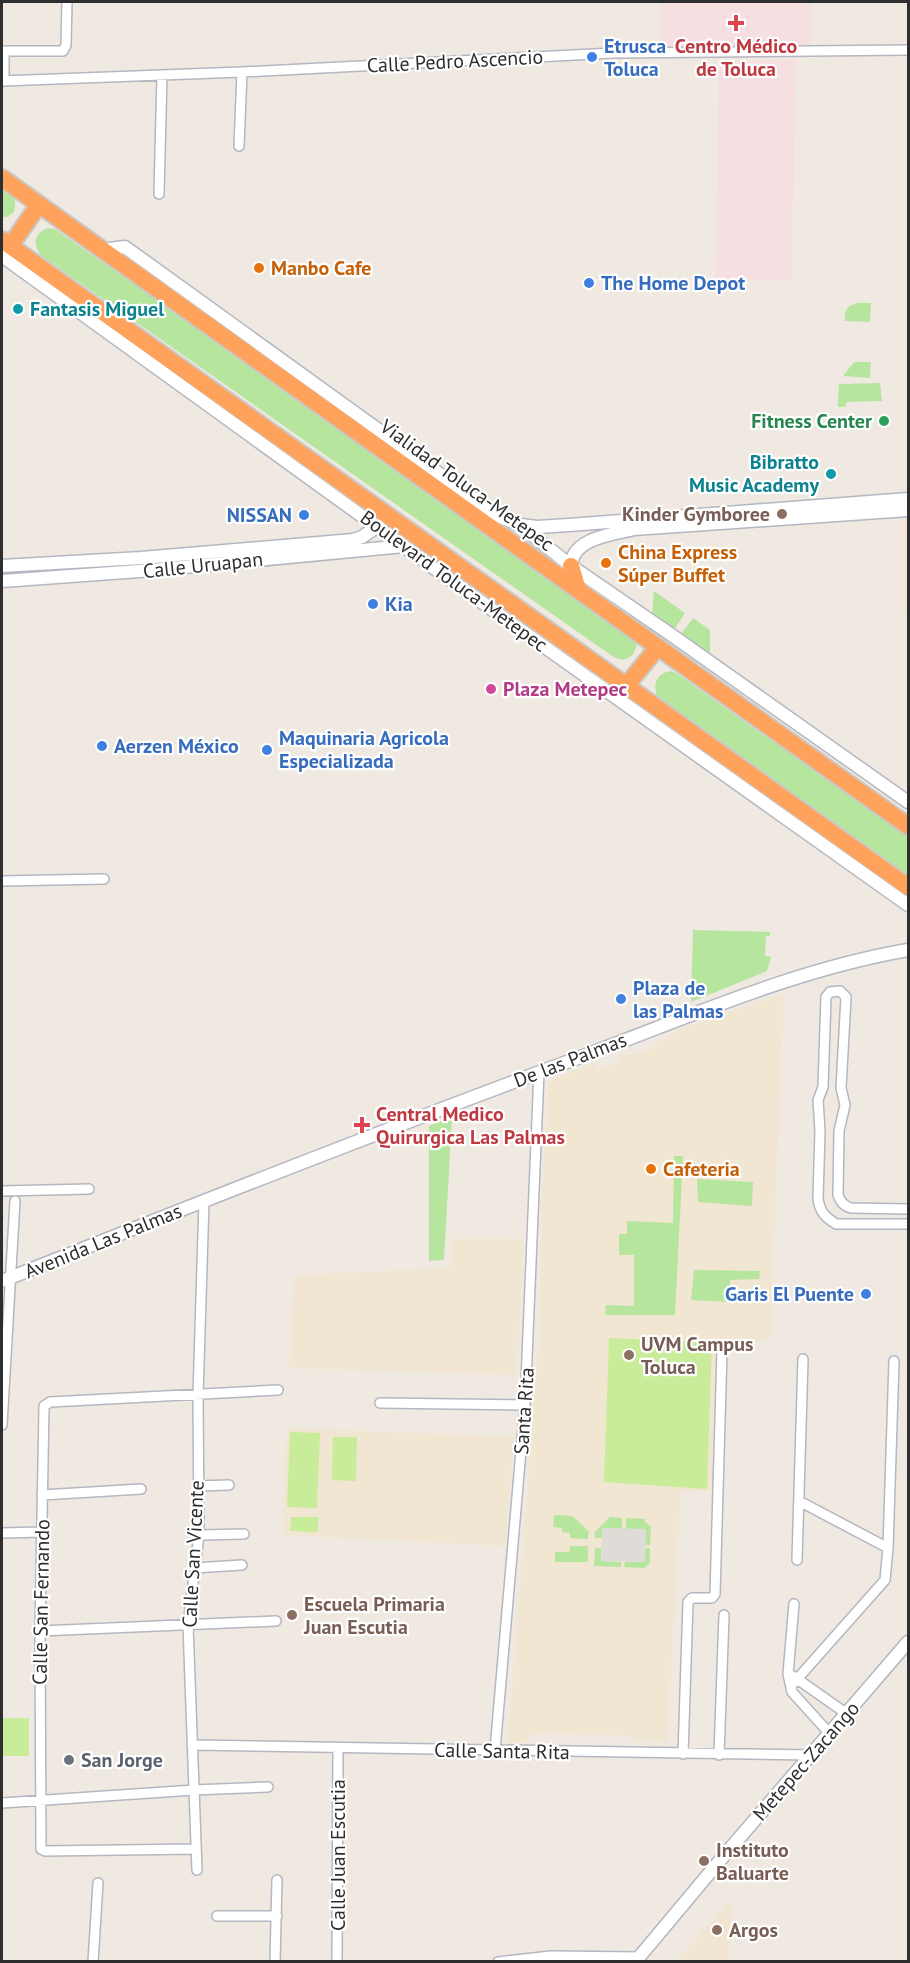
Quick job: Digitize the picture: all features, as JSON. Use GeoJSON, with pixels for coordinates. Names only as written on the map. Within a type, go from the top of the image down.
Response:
{"type":"FeatureCollection","features":[{"type":"Feature","properties":{"kind":"highway","name":"Vialidad Toluca-Metepec"},"geometry":{"type":"LineString","coordinates":[[2,178],[38,206],[909,826]]}},
{"type":"Feature","properties":{"kind":"highway"},"geometry":{"type":"LineString","coordinates":[[38,206],[4,247],[341,491],[626,686],[641,702],[909,887]]}},
{"type":"Feature","properties":{"kind":"highway"},"geometry":{"type":"LineString","coordinates":[[478,517],[498,516]]}},
{"type":"Feature","properties":{"kind":"highway"},"geometry":{"type":"LineString","coordinates":[[539,562],[567,563],[578,590]]}},
{"type":"Feature","properties":{"kind":"highway"},"geometry":{"type":"LineString","coordinates":[[626,686],[657,648]]}},
{"type":"Feature","properties":{"kind":"highway"},"geometry":{"type":"LineString","coordinates":[[641,702],[647,719]]}},
{"type":"Feature","properties":{"kind":"highway"},"geometry":{"type":"LineString","coordinates":[[843,841],[855,865]]}},
{"type":"Feature","properties":{"kind":"main road"},"geometry":{"type":"LineString","coordinates":[[102,250],[125,247],[498,516],[520,525],[537,527],[569,525],[909,499]]}},
{"type":"Feature","properties":{"kind":"main road","name":"Boulevard Toluca-Metepec"},"geometry":{"type":"LineString","coordinates":[[341,491],[378,526],[405,546],[641,702]]}},
{"type":"Feature","properties":{"kind":"main road"},"geometry":{"type":"LineString","coordinates":[[567,563],[587,543],[634,530],[909,510]]}},
{"type":"Feature","properties":{"kind":"main road"},"geometry":{"type":"LineString","coordinates":[[520,525],[567,563],[909,802]]}},
{"type":"Feature","properties":{"kind":"main road","name":"Calle Uruapan"},"geometry":{"type":"LineString","coordinates":[[2,567],[353,540],[378,526]]}},
{"type":"Feature","properties":{"kind":"main road","name":"Calle Uruapan"},"geometry":{"type":"LineString","coordinates":[[2,581],[153,570],[405,546]]}},
{"type":"Feature","properties":{"kind":"main road"},"geometry":{"type":"LineString","coordinates":[[647,719],[909,905]]}},
{"type":"Feature","properties":{"kind":"main road","name":"De las Palmas"},"geometry":{"type":"LineString","coordinates":[[204,1202],[539,1072],[824,969],[854,960],[909,950]]}},
{"type":"Feature","properties":{"kind":"main road","name":"Avenida Las Palmas"},"geometry":{"type":"LineString","coordinates":[[5,1280],[204,1202]]}},
{"type":"Feature","properties":{"kind":"main road","name":"Metepec-Zacango"},"geometry":{"type":"LineString","coordinates":[[636,1960],[909,1642]]}},
{"type":"Feature","properties":{"kind":"street"},"geometry":{"type":"LineString","coordinates":[[3,81],[3,51],[63,51],[66,45],[67,2]]}},
{"type":"Feature","properties":{"kind":"street","name":"Calle Pedro Ascencio"},"geometry":{"type":"LineString","coordinates":[[3,81],[242,72],[613,53],[909,50]]}},
{"type":"Feature","properties":{"kind":"street"},"geometry":{"type":"LineString","coordinates":[[239,146],[242,72]]}},
{"type":"Feature","properties":{"kind":"street"},"geometry":{"type":"LineString","coordinates":[[159,194],[162,75]]}},
{"type":"Feature","properties":{"kind":"street"},"geometry":{"type":"LineString","coordinates":[[2,881],[104,879]]}},
{"type":"Feature","properties":{"kind":"street"},"geometry":{"type":"LineString","coordinates":[[909,1209],[851,1208],[843,1204],[838,1195],[839,1131],[845,1105],[841,1088],[846,997],[836,991],[830,992],[826,996],[823,1087],[818,1100],[820,1131],[818,1199],[820,1209],[826,1218],[836,1224],[909,1224]]}},
{"type":"Feature","properties":{"kind":"street","name":"Santa Rita"},"geometry":{"type":"LineString","coordinates":[[495,1750],[525,1405],[539,1072]]}},
{"type":"Feature","properties":{"kind":"street"},"geometry":{"type":"LineString","coordinates":[[823,1087],[841,1088]]}},
{"type":"Feature","properties":{"kind":"street"},"geometry":{"type":"LineString","coordinates":[[820,1131],[839,1131]]}},
{"type":"Feature","properties":{"kind":"street"},"geometry":{"type":"LineString","coordinates":[[2,1191],[89,1189]]}},
{"type":"Feature","properties":{"kind":"street"},"geometry":{"type":"LineString","coordinates":[[2,1425],[5,1280],[15,1201]]}},
{"type":"Feature","properties":{"kind":"street","name":"Calle San Vicente"},"geometry":{"type":"LineString","coordinates":[[197,1870],[188,1625],[199,1535],[198,1395],[204,1202]]}},
{"type":"Feature","properties":{"kind":"street"},"geometry":{"type":"LineString","coordinates":[[683,1754],[688,1602],[692,1598],[712,1598],[715,1594],[722,1351]]}},
{"type":"Feature","properties":{"kind":"street"},"geometry":{"type":"LineString","coordinates":[[797,1560],[803,1359]]}},
{"type":"Feature","properties":{"kind":"street"},"geometry":{"type":"LineString","coordinates":[[830,1734],[792,1692],[794,1683],[882,1584],[887,1575],[894,1361]]}},
{"type":"Feature","properties":{"kind":"street"},"geometry":{"type":"LineString","coordinates":[[198,1395],[279,1390]]}},
{"type":"Feature","properties":{"kind":"street","name":"Calle San Fernando"},"geometry":{"type":"LineString","coordinates":[[196,1849],[45,1851],[41,1849],[40,1631],[43,1409],[46,1403],[198,1395]]}},
{"type":"Feature","properties":{"kind":"street"},"geometry":{"type":"LineString","coordinates":[[380,1403],[525,1405]]}},
{"type":"Feature","properties":{"kind":"street"},"geometry":{"type":"LineString","coordinates":[[198,1486],[229,1485]]}},
{"type":"Feature","properties":{"kind":"street"},"geometry":{"type":"LineString","coordinates":[[42,1495],[141,1489]]}},
{"type":"Feature","properties":{"kind":"street"},"geometry":{"type":"LineString","coordinates":[[799,1502],[888,1548]]}},
{"type":"Feature","properties":{"kind":"street"},"geometry":{"type":"LineString","coordinates":[[2,1533],[42,1532]]}},
{"type":"Feature","properties":{"kind":"street"},"geometry":{"type":"LineString","coordinates":[[199,1535],[244,1534]]}},
{"type":"Feature","properties":{"kind":"street"},"geometry":{"type":"LineString","coordinates":[[194,1568],[242,1565]]}},
{"type":"Feature","properties":{"kind":"street"},"geometry":{"type":"LineString","coordinates":[[794,1604],[788,1674],[794,1683],[817,1693],[847,1714]]}},
{"type":"Feature","properties":{"kind":"street"},"geometry":{"type":"LineString","coordinates":[[719,1755],[724,1615]]}},
{"type":"Feature","properties":{"kind":"street"},"geometry":{"type":"LineString","coordinates":[[40,1631],[276,1621]]}},
{"type":"Feature","properties":{"kind":"street"},"geometry":{"type":"LineString","coordinates":[[807,1708],[817,1693]]}},
{"type":"Feature","properties":{"kind":"street","name":"Calle Santa Rita"},"geometry":{"type":"LineString","coordinates":[[192,1746],[812,1755]]}},
{"type":"Feature","properties":{"kind":"street","name":"Calle Juan Escutia"},"geometry":{"type":"LineString","coordinates":[[337,1962],[338,1748]]}},
{"type":"Feature","properties":{"kind":"street"},"geometry":{"type":"LineString","coordinates":[[2,1803],[267,1787]]}},
{"type":"Feature","properties":{"kind":"street"},"geometry":{"type":"LineString","coordinates":[[274,1962],[277,1880]]}},
{"type":"Feature","properties":{"kind":"street"},"geometry":{"type":"LineString","coordinates":[[93,1962],[98,1883]]}},
{"type":"Feature","properties":{"kind":"street"},"geometry":{"type":"LineString","coordinates":[[217,1916],[277,1916]]}},
{"type":"Feature","properties":{"kind":"street"},"geometry":{"type":"LineString","coordinates":[[498,1962],[551,1956],[636,1960]]}},
{"type":"Feature","properties":{"kind":"shaded area","name":"Centro Médico de Toluca"},"geometry":{"type":"Polygon","coordinates":[[[661,2],[811,2],[811,45],[660,46],[661,2]]]}},
{"type":"Feature","properties":{"kind":"shaded area"},"geometry":{"type":"Polygon","coordinates":[[[797,59],[791,279],[716,280],[719,62],[797,59]]]}},
{"type":"Feature","properties":{"kind":"shaded area"},"geometry":{"type":"Polygon","coordinates":[[[903,518],[908,518],[908,615],[904,615],[903,518]]]}},
{"type":"Feature","properties":{"kind":"shaded area","name":"UVM Campus Toluca"},"geometry":{"type":"Polygon","coordinates":[[[784,993],[770,1341],[721,1341],[715,1491],[681,1491],[667,1742],[653,1742],[647,1736],[646,1740],[635,1740],[635,1736],[533,1733],[527,1742],[508,1742],[540,1320],[542,1189],[549,1080],[595,1063],[598,1070],[605,1068],[618,1063],[618,1055],[642,1053],[679,1030],[784,993]]]}},
{"type":"Feature","properties":{"kind":"shaded area"},"geometry":{"type":"Polygon","coordinates":[[[451,1239],[524,1239],[517,1375],[289,1368],[295,1275],[451,1268],[451,1239]]]}},
{"type":"Feature","properties":{"kind":"shaded area"},"geometry":{"type":"Polygon","coordinates":[[[287,1428],[514,1437],[505,1546],[282,1535],[287,1428]]]}},
{"type":"Feature","properties":{"kind":"shaded area"},"geometry":{"type":"Polygon","coordinates":[[[602,1528],[646,1529],[645,1562],[601,1561],[602,1528]]]}},
{"type":"Feature","properties":{"kind":"shaded area","name":"Argos"},"geometry":{"type":"Polygon","coordinates":[[[731,1899],[729,1961],[676,1961],[731,1899]]]}},
{"type":"Feature","properties":{"kind":"green space"},"geometry":{"type":"Polygon","coordinates":[[[2,184],[12,192],[15,199],[14,212],[7,217],[2,217],[2,184]]]}},
{"type":"Feature","properties":{"kind":"green space"},"geometry":{"type":"Polygon","coordinates":[[[48,228],[55,229],[630,632],[637,643],[632,655],[626,659],[612,656],[43,257],[37,249],[36,241],[39,233],[48,228]]]}},
{"type":"Feature","properties":{"kind":"green space"},"geometry":{"type":"Polygon","coordinates":[[[857,303],[871,303],[870,322],[845,321],[847,309],[857,303]]]}},
{"type":"Feature","properties":{"kind":"green space"},"geometry":{"type":"Polygon","coordinates":[[[854,362],[871,362],[870,378],[843,376],[854,362]]]}},
{"type":"Feature","properties":{"kind":"green space"},"geometry":{"type":"Polygon","coordinates":[[[880,383],[882,401],[847,402],[845,407],[838,407],[839,384],[880,383]]]}},
{"type":"Feature","properties":{"kind":"green space"},"geometry":{"type":"Polygon","coordinates":[[[654,591],[685,613],[674,630],[652,613],[654,591]]]}},
{"type":"Feature","properties":{"kind":"green space"},"geometry":{"type":"Polygon","coordinates":[[[693,618],[710,630],[710,655],[681,634],[693,618]]]}},
{"type":"Feature","properties":{"kind":"green space"},"geometry":{"type":"Polygon","coordinates":[[[671,671],[908,837],[908,875],[658,698],[655,689],[657,680],[662,674],[671,671]]]}},
{"type":"Feature","properties":{"kind":"green space"},"geometry":{"type":"Polygon","coordinates":[[[693,930],[770,932],[770,936],[766,936],[765,956],[771,957],[767,971],[691,1002],[693,930]]]}},
{"type":"Feature","properties":{"kind":"green space"},"geometry":{"type":"Polygon","coordinates":[[[452,1117],[444,1260],[429,1261],[429,1126],[452,1117]]]}},
{"type":"Feature","properties":{"kind":"green space"},"geometry":{"type":"Polygon","coordinates":[[[674,1156],[683,1156],[675,1315],[605,1315],[606,1305],[634,1306],[634,1255],[619,1255],[619,1234],[627,1234],[627,1221],[673,1223],[674,1156]]]}},
{"type":"Feature","properties":{"kind":"green space"},"geometry":{"type":"Polygon","coordinates":[[[697,1179],[753,1182],[752,1206],[698,1202],[697,1179]]]}},
{"type":"Feature","properties":{"kind":"green space"},"geometry":{"type":"Polygon","coordinates":[[[694,1270],[760,1271],[759,1279],[730,1280],[730,1302],[691,1300],[694,1270]]]}},
{"type":"Feature","properties":{"kind":"green space"},"geometry":{"type":"Polygon","coordinates":[[[609,1338],[712,1342],[707,1489],[604,1482],[609,1338]]]}},
{"type":"Feature","properties":{"kind":"green space"},"geometry":{"type":"Polygon","coordinates":[[[290,1432],[320,1433],[317,1508],[287,1507],[290,1432]]]}},
{"type":"Feature","properties":{"kind":"green space"},"geometry":{"type":"Polygon","coordinates":[[[333,1437],[357,1437],[356,1481],[332,1480],[333,1437]]]}},
{"type":"Feature","properties":{"kind":"green space"},"geometry":{"type":"Polygon","coordinates":[[[554,1515],[573,1516],[589,1532],[588,1539],[570,1538],[570,1533],[562,1532],[562,1528],[553,1527],[554,1515]]]}},
{"type":"Feature","properties":{"kind":"green space"},"geometry":{"type":"Polygon","coordinates":[[[291,1517],[318,1517],[318,1532],[290,1531],[291,1517]]]}},
{"type":"Feature","properties":{"kind":"green space"},"geometry":{"type":"Polygon","coordinates":[[[610,1517],[622,1518],[622,1529],[602,1528],[602,1538],[595,1538],[595,1532],[610,1517]]]}},
{"type":"Feature","properties":{"kind":"green space"},"geometry":{"type":"Polygon","coordinates":[[[626,1518],[646,1519],[644,1521],[651,1527],[650,1545],[645,1545],[645,1530],[626,1529],[626,1518]]]}},
{"type":"Feature","properties":{"kind":"green space"},"geometry":{"type":"Polygon","coordinates":[[[570,1546],[588,1546],[588,1562],[555,1562],[555,1552],[569,1552],[570,1546]]]}},
{"type":"Feature","properties":{"kind":"green space"},"geometry":{"type":"Polygon","coordinates":[[[595,1548],[601,1548],[601,1561],[621,1562],[621,1567],[594,1566],[595,1548]]]}},
{"type":"Feature","properties":{"kind":"green space"},"geometry":{"type":"Polygon","coordinates":[[[645,1548],[650,1548],[650,1563],[644,1568],[624,1567],[625,1562],[645,1562],[645,1548]]]}},
{"type":"Feature","properties":{"kind":"green space"},"geometry":{"type":"Polygon","coordinates":[[[2,1718],[29,1718],[29,1756],[2,1756],[2,1718]]]}},
{"type":"Feature","properties":{"kind":"place","name":"Centro Médico de Toluca"},"geometry":{"type":"Point","coordinates":[736,23]}},
{"type":"Feature","properties":{"kind":"place","name":"Etrusca Toluca"},"geometry":{"type":"Point","coordinates":[592,57]}},
{"type":"Feature","properties":{"kind":"place","name":"Manbo Cafe"},"geometry":{"type":"Point","coordinates":[259,268]}},
{"type":"Feature","properties":{"kind":"place","name":"The Home Depot"},"geometry":{"type":"Point","coordinates":[589,283]}},
{"type":"Feature","properties":{"kind":"place","name":"Fantasis Miguel"},"geometry":{"type":"Point","coordinates":[18,309]}},
{"type":"Feature","properties":{"kind":"place","name":"Fitness Center"},"geometry":{"type":"Point","coordinates":[884,421]}},
{"type":"Feature","properties":{"kind":"place","name":"Bibratto Music Academy"},"geometry":{"type":"Point","coordinates":[831,474]}},
{"type":"Feature","properties":{"kind":"place","name":"Kinder Gymboree"},"geometry":{"type":"Point","coordinates":[782,514]}},
{"type":"Feature","properties":{"kind":"place","name":"NISSAN"},"geometry":{"type":"Point","coordinates":[304,515]}},
{"type":"Feature","properties":{"kind":"place","name":"China Express Súper Buffet"},"geometry":{"type":"Point","coordinates":[606,563]}},
{"type":"Feature","properties":{"kind":"place","name":"Kia"},"geometry":{"type":"Point","coordinates":[373,604]}},
{"type":"Feature","properties":{"kind":"place","name":"Plaza Metepec"},"geometry":{"type":"Point","coordinates":[491,689]}},
{"type":"Feature","properties":{"kind":"place","name":"Aerzen México"},"geometry":{"type":"Point","coordinates":[102,746]}},
{"type":"Feature","properties":{"kind":"place","name":"Maquinaria Agricola Especializada"},"geometry":{"type":"Point","coordinates":[267,750]}},
{"type":"Feature","properties":{"kind":"place","name":"Plaza de las Palmas"},"geometry":{"type":"Point","coordinates":[621,999]}},
{"type":"Feature","properties":{"kind":"place","name":"Central Medico Quirurgica Las Palmas"},"geometry":{"type":"Point","coordinates":[362,1125]}},
{"type":"Feature","properties":{"kind":"place","name":"Cafeteria"},"geometry":{"type":"Point","coordinates":[651,1169]}},
{"type":"Feature","properties":{"kind":"place","name":"Garis El Puente"},"geometry":{"type":"Point","coordinates":[866,1294]}},
{"type":"Feature","properties":{"kind":"place","name":"UVM Campus Toluca"},"geometry":{"type":"Point","coordinates":[629,1355]}},
{"type":"Feature","properties":{"kind":"place","name":"Escuela Primaria Juan Escutia"},"geometry":{"type":"Point","coordinates":[292,1615]}},
{"type":"Feature","properties":{"kind":"place","name":"San Jorge"},"geometry":{"type":"Point","coordinates":[69,1760]}},
{"type":"Feature","properties":{"kind":"place","name":"Instituto Baluarte"},"geometry":{"type":"Point","coordinates":[704,1861]}},
{"type":"Feature","properties":{"kind":"place","name":"Argos"},"geometry":{"type":"Point","coordinates":[717,1930]}}]}
